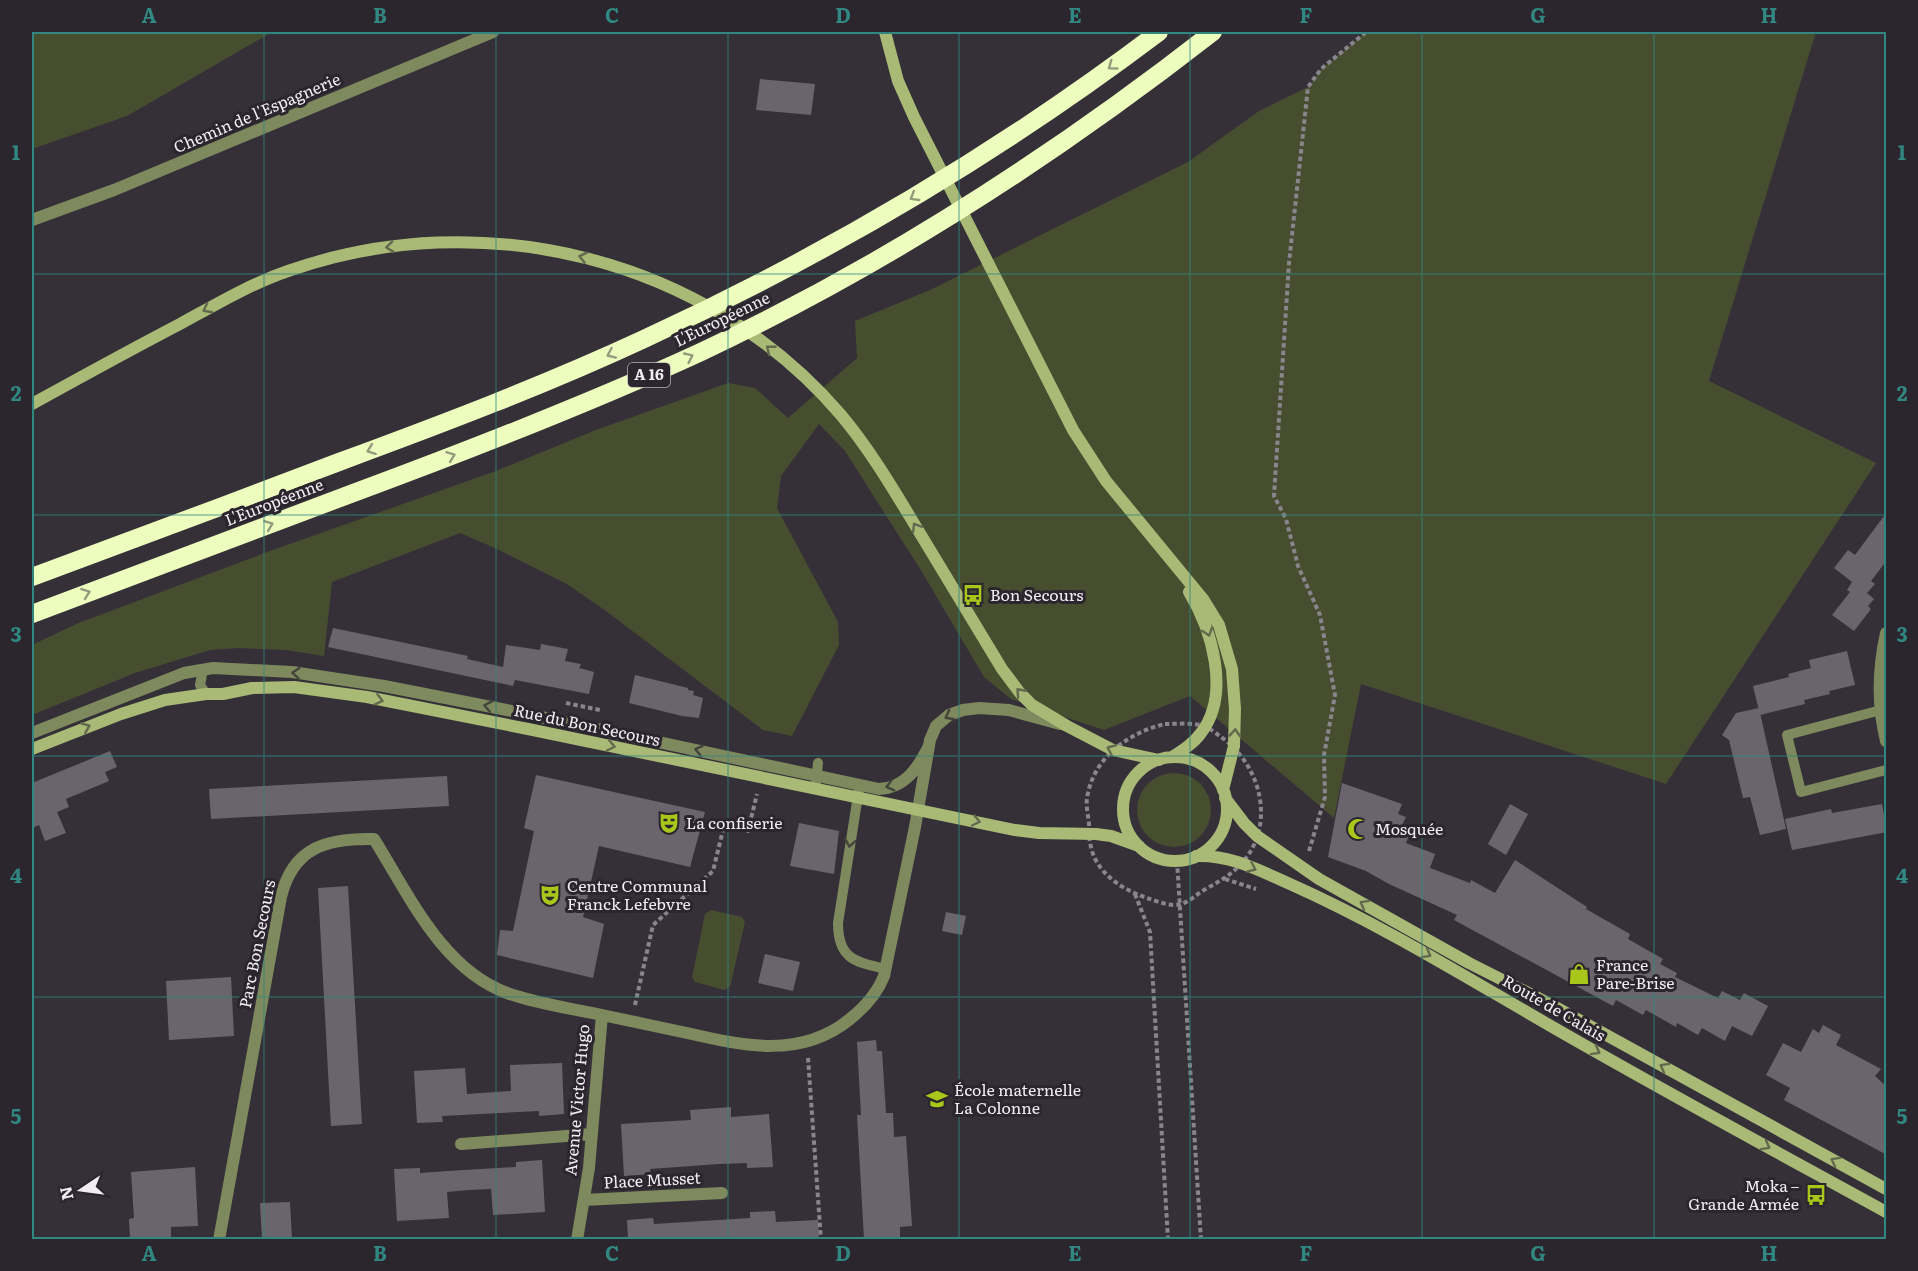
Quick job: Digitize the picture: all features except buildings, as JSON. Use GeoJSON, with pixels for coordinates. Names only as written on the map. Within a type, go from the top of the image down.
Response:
{"type":"FeatureCollection","features":[{"type":"Feature","properties":{"kind":"highway","name":"L'Européenne"},"geometry":{"type":"LineString","coordinates":[[32,577],[445,423],[561,376],[724,302],[843,239],[958,170],[1067,98],[1159,32]]}},
{"type":"Feature","properties":{"kind":"highway","name":"L'Européenne"},"geometry":{"type":"LineString","coordinates":[[32,614],[469,450],[582,404],[723,340],[862,268],[974,202],[1122,100],[1213,32]]}},
{"type":"Feature","properties":{"kind":"main road"},"geometry":{"type":"LineString","coordinates":[[885,32],[898,81],[914,117],[1073,430],[1106,481],[1214,615],[1223,634],[1235,697],[1235,735],[1224,794],[1226,814],[1222,830],[1209,848],[1196,856],[1177,861],[1157,857],[1139,846],[1129,832],[1125,821],[1125,798],[1135,776],[1148,765],[1159,760],[1172,757],[1201,764],[1212,774],[1224,794]]}},
{"type":"Feature","properties":{"kind":"main road"},"geometry":{"type":"LineString","coordinates":[[32,404],[247,288],[285,272],[341,255],[419,244],[498,243],[563,252],[640,274],[685,294],[730,320],[775,352],[814,387],[851,428],[876,461],[1009,680],[1032,705],[1113,750],[1159,760]]}},
{"type":"Feature","properties":{"kind":"main road"},"geometry":{"type":"LineString","coordinates":[[1171,562],[1203,618],[1210,636],[1216,665],[1214,696],[1206,727],[1197,738],[1172,757]]}},
{"type":"Feature","properties":{"kind":"main road","name":"Rue du Bon Secours"},"geometry":{"type":"LineString","coordinates":[[32,749],[143,706],[177,697],[216,695],[266,687],[294,687],[328,691],[576,738],[760,777],[816,783],[859,792],[919,810],[1039,833],[1089,833],[1111,836],[1139,846]]}},
{"type":"Feature","properties":{"kind":"main road","name":"Route de Calais"},"geometry":{"type":"LineString","coordinates":[[1224,794],[1244,823],[1257,836],[1320,879],[1887,1189]]}},
{"type":"Feature","properties":{"kind":"main road","name":"Route de Calais"},"geometry":{"type":"LineString","coordinates":[[1196,856],[1218,856],[1235,860],[1370,923],[1473,979],[1609,1059],[1887,1212]]}},
{"type":"Feature","properties":{"kind":"street","name":"Chemin de l'Espagnerie"},"geometry":{"type":"LineString","coordinates":[[32,220],[114,190],[493,32]]}},
{"type":"Feature","properties":{"kind":"street"},"geometry":{"type":"LineString","coordinates":[[1887,633],[1880,665],[1881,710],[1887,741]]}},
{"type":"Feature","properties":{"kind":"street","name":"Rue du Bon Secours"},"geometry":{"type":"LineString","coordinates":[[32,732],[184,673],[203,669],[292,672],[384,686],[636,736],[816,783]]}},
{"type":"Feature","properties":{"kind":"street"},"geometry":{"type":"LineString","coordinates":[[929,747],[933,730],[944,718],[971,709],[1009,710],[1067,726]]}},
{"type":"Feature","properties":{"kind":"street","name":"Rue du Bon Secours"},"geometry":{"type":"LineString","coordinates":[[859,792],[899,784],[917,768],[929,747]]}},
{"type":"Feature","properties":{"kind":"street","name":"Avenue Victor Hugo"},"geometry":{"type":"LineString","coordinates":[[577,1239],[592,1134],[602,1015],[749,1046],[781,1047],[807,1042],[832,1032],[853,1017],[879,987],[886,969],[919,810],[929,747]]}},
{"type":"Feature","properties":{"kind":"street","name":"Parc Bon Secours"},"geometry":{"type":"LineString","coordinates":[[219,1239],[281,897],[289,873],[311,850],[336,840],[374,839],[432,932],[472,975],[493,987],[521,997],[602,1015]]}},
{"type":"Feature","properties":{"kind":"street"},"geometry":{"type":"LineString","coordinates":[[460,1144],[592,1134]]}},
{"type":"Feature","properties":{"kind":"street","name":"Place Musset"},"geometry":{"type":"LineString","coordinates":[[584,1200],[722,1193]]}},
{"type":"Feature","properties":{"kind":"lane"},"geometry":{"type":"LineString","coordinates":[[203,669],[200,685],[206,694]]}},
{"type":"Feature","properties":{"kind":"lane"},"geometry":{"type":"LineString","coordinates":[[1881,710],[1787,735],[1802,792],[1887,770]]}},
{"type":"Feature","properties":{"kind":"lane"},"geometry":{"type":"LineString","coordinates":[[816,783],[818,763]]}},
{"type":"Feature","properties":{"kind":"lane"},"geometry":{"type":"LineString","coordinates":[[859,792],[838,934],[848,957],[863,964],[886,969]]}},
{"type":"Feature","properties":{"kind":"path"},"geometry":{"type":"LineString","coordinates":[[1307,857],[1325,797],[1324,755],[1335,695],[1320,615],[1298,566],[1286,519],[1274,496],[1289,263],[1308,87],[1321,69],[1366,32]]}},
{"type":"Feature","properties":{"kind":"path"},"geometry":{"type":"LineString","coordinates":[[1247,761],[1256,780],[1261,800],[1260,820]]}},
{"type":"Feature","properties":{"kind":"path"},"geometry":{"type":"LineString","coordinates":[[630,1021],[653,925],[712,871],[724,826],[748,831],[760,777]]}},
{"type":"Feature","properties":{"kind":"path"},"geometry":{"type":"LineString","coordinates":[[1091,849],[1104,872],[1134,894],[1159,902],[1180,905]]}},
{"type":"Feature","properties":{"kind":"path"},"geometry":{"type":"LineString","coordinates":[[1177,861],[1201,1239]]}},
{"type":"Feature","properties":{"kind":"path"},"geometry":{"type":"LineString","coordinates":[[1134,894],[1150,932],[1168,1239]]}},
{"type":"Feature","properties":{"kind":"path"},"geometry":{"type":"LineString","coordinates":[[807,1042],[821,1239]]}},
{"type":"Feature","properties":{"kind":"green space"},"geometry":{"type":"Polygon","coordinates":[[[32,32],[272,32],[127,116],[32,149],[32,32]]]}},
{"type":"Feature","properties":{"kind":"green space"},"geometry":{"type":"Polygon","coordinates":[[[1366,32],[1816,32],[1709,381],[1876,463],[1666,784],[1361,684],[1334,818],[1190,696],[1104,730],[1011,699],[984,677],[922,572],[845,451],[819,424],[781,476],[777,508],[838,622],[839,645],[792,736],[763,730],[567,584],[460,533],[332,582],[324,656],[286,650],[239,648],[210,650],[135,673],[32,715],[32,645],[76,624],[270,551],[496,471],[596,430],[728,383],[755,388],[788,418],[857,358],[855,321],[930,290],[1188,162],[1259,111],[1308,87],[1321,69],[1366,32]]]}},
{"type":"Feature","properties":{"kind":"green space"},"geometry":{"type":"Polygon","coordinates":[[[1167,773],[1181,773],[1195,779],[1205,789],[1211,803],[1209,824],[1195,841],[1181,847],[1167,847],[1153,841],[1143,831],[1137,817],[1137,803],[1143,789],[1153,779],[1167,773]]]}},
{"type":"Feature","properties":{"kind":"green space"},"geometry":{"type":"Polygon","coordinates":[[[711,910],[742,917],[745,922],[730,987],[724,990],[695,982],[692,977],[705,914],[711,910]]]}},
{"type":"Feature","properties":{"kind":"place","name":"Bon Secours"},"geometry":{"type":"Point","coordinates":[973,595]}},
{"type":"Feature","properties":{"kind":"place","name":"La confiserie"},"geometry":{"type":"Point","coordinates":[669,823]}},
{"type":"Feature","properties":{"kind":"place","name":"Mosquée"},"geometry":{"type":"Point","coordinates":[1358,829]}},
{"type":"Feature","properties":{"kind":"place","name":"Centre Communal Franck Lefebvre"},"geometry":{"type":"Point","coordinates":[550,895]}},
{"type":"Feature","properties":{"kind":"place","name":"France Pare-Brise"},"geometry":{"type":"Point","coordinates":[1579,974]}},
{"type":"Feature","properties":{"kind":"place","name":"École maternelle La Colonne"},"geometry":{"type":"Point","coordinates":[937,1099]}},
{"type":"Feature","properties":{"kind":"place","name":"Moka – Grande Armée"},"geometry":{"type":"Point","coordinates":[1816,1195]}}]}
